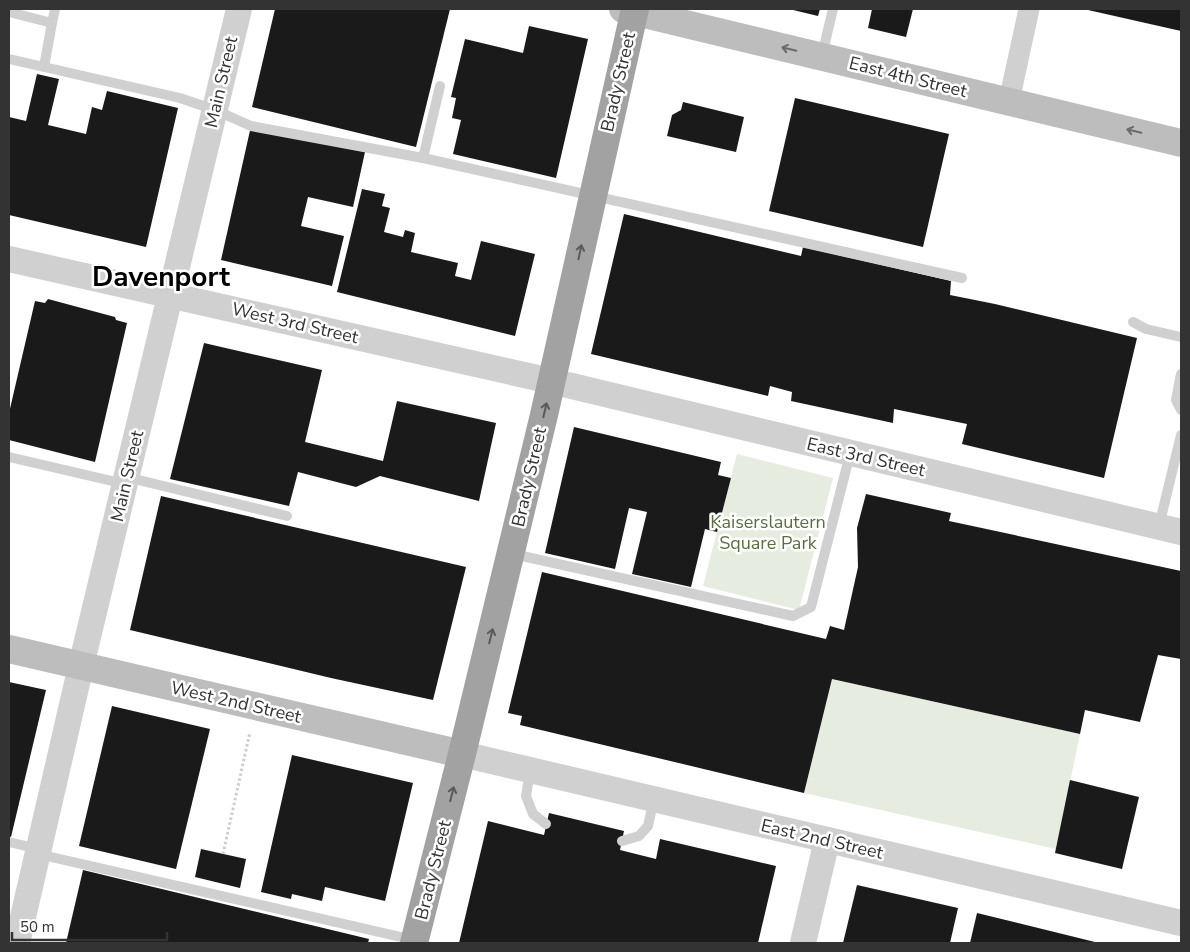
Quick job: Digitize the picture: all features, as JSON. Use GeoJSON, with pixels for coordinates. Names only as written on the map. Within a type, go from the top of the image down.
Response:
{"type":"FeatureCollection","features":[{"type":"Feature","properties":{"kind":"highway","name":"Brady Street"},"geometry":{"type":"LineString","coordinates":[[415,942],[511,554],[551,381],[592,196],[630,10]]}},
{"type":"Feature","properties":{"kind":"main road","name":"East 4th Street"},"geometry":{"type":"LineString","coordinates":[[630,10],[1181,143]]}},
{"type":"Feature","properties":{"kind":"main road","name":"West 2nd Street"},"geometry":{"type":"LineString","coordinates":[[9,649],[462,754]]}},
{"type":"Feature","properties":{"kind":"street","name":"Main Street"},"geometry":{"type":"LineString","coordinates":[[17,943],[81,666],[239,9]]}},
{"type":"Feature","properties":{"kind":"street"},"geometry":{"type":"LineString","coordinates":[[1009,101],[1029,9]]}},
{"type":"Feature","properties":{"kind":"street","name":"West 3rd Street"},"geometry":{"type":"LineString","coordinates":[[9,259],[551,381]]}},
{"type":"Feature","properties":{"kind":"street","name":"East 3rd Street"},"geometry":{"type":"LineString","coordinates":[[551,381],[1170,529]]}},
{"type":"Feature","properties":{"kind":"street","name":"East 2nd Street"},"geometry":{"type":"LineString","coordinates":[[462,754],[1181,923]]}},
{"type":"Feature","properties":{"kind":"street"},"geometry":{"type":"LineString","coordinates":[[803,943],[827,840]]}},
{"type":"Feature","properties":{"kind":"lane"},"geometry":{"type":"LineString","coordinates":[[44,67],[55,9]]}},
{"type":"Feature","properties":{"kind":"lane"},"geometry":{"type":"LineString","coordinates":[[822,56],[833,9]]}},
{"type":"Feature","properties":{"kind":"lane"},"geometry":{"type":"LineString","coordinates":[[9,12],[52,22]]}},
{"type":"Feature","properties":{"kind":"lane"},"geometry":{"type":"LineString","coordinates":[[9,59],[180,98],[215,110],[251,126],[424,158],[962,278]]}},
{"type":"Feature","properties":{"kind":"lane"},"geometry":{"type":"LineString","coordinates":[[424,158],[440,86]]}},
{"type":"Feature","properties":{"kind":"lane"},"geometry":{"type":"LineString","coordinates":[[1133,322],[1146,329],[1181,337]]}},
{"type":"Feature","properties":{"kind":"lane"},"geometry":{"type":"LineString","coordinates":[[1181,374],[1176,400],[1181,410]]}},
{"type":"Feature","properties":{"kind":"lane"},"geometry":{"type":"LineString","coordinates":[[1170,529],[1181,436]]}},
{"type":"Feature","properties":{"kind":"lane"},"geometry":{"type":"LineString","coordinates":[[511,554],[794,616],[811,607],[850,453]]}},
{"type":"Feature","properties":{"kind":"lane"},"geometry":{"type":"LineString","coordinates":[[9,457],[287,516]]}},
{"type":"Feature","properties":{"kind":"lane"},"geometry":{"type":"LineString","coordinates":[[530,770],[526,796],[533,814],[546,824]]}},
{"type":"Feature","properties":{"kind":"lane"},"geometry":{"type":"LineString","coordinates":[[622,841],[639,836],[648,826],[654,799]]}},
{"type":"Feature","properties":{"kind":"lane"},"geometry":{"type":"LineString","coordinates":[[9,842],[38,851],[415,942]]}},
{"type":"Feature","properties":{"kind":"path"},"geometry":{"type":"LineString","coordinates":[[223,854],[250,732]]}},
{"type":"Feature","properties":{"kind":"green space","name":"Kaiserslautern Square Park"},"geometry":{"type":"Polygon","coordinates":[[[737,454],[833,478],[799,610],[703,586],[737,454]]]}},
{"type":"Feature","properties":{"kind":"green space"},"geometry":{"type":"Polygon","coordinates":[[[832,679],[1080,734],[1056,849],[804,793],[832,679]]]}},
{"type":"Feature","properties":{"kind":"building"},"geometry":{"type":"Polygon","coordinates":[[[275,9],[450,9],[416,147],[252,107],[275,9]]]}},
{"type":"Feature","properties":{"kind":"building"},"geometry":{"type":"Polygon","coordinates":[[[789,9],[820,9],[818,16],[789,9]]]}},
{"type":"Feature","properties":{"kind":"building"},"geometry":{"type":"Polygon","coordinates":[[[872,9],[913,9],[906,37],[868,28],[872,9]]]}},
{"type":"Feature","properties":{"kind":"building"},"geometry":{"type":"Polygon","coordinates":[[[1181,9],[1181,31],[1088,10],[1181,9]]]}},
{"type":"Feature","properties":{"kind":"building"},"geometry":{"type":"Polygon","coordinates":[[[529,26],[588,39],[556,178],[453,154],[461,120],[452,118],[456,98],[451,97],[465,39],[523,53],[529,26]]]}},
{"type":"Feature","properties":{"kind":"building"},"geometry":{"type":"Polygon","coordinates":[[[37,74],[59,79],[48,125],[86,134],[92,107],[102,110],[107,91],[178,108],[146,247],[9,215],[9,117],[26,121],[37,74]]]}},
{"type":"Feature","properties":{"kind":"building"},"geometry":{"type":"Polygon","coordinates":[[[795,98],[949,134],[923,247],[769,211],[795,98]]]}},
{"type":"Feature","properties":{"kind":"building"},"geometry":{"type":"Polygon","coordinates":[[[683,102],[744,117],[736,152],[667,136],[672,115],[681,110],[683,102]]]}},
{"type":"Feature","properties":{"kind":"building"},"geometry":{"type":"Polygon","coordinates":[[[251,126],[365,152],[353,207],[308,197],[301,226],[344,236],[332,286],[221,260],[251,126]]]}},
{"type":"Feature","properties":{"kind":"building"},"geometry":{"type":"Polygon","coordinates":[[[362,189],[385,194],[382,206],[390,208],[384,232],[403,237],[405,230],[415,233],[411,252],[458,263],[455,276],[471,280],[481,241],[535,254],[515,336],[337,292],[362,189]]]}},
{"type":"Feature","properties":{"kind":"building"},"geometry":{"type":"Polygon","coordinates":[[[624,214],[801,256],[803,247],[951,281],[950,295],[1137,338],[1104,478],[962,444],[967,424],[894,409],[893,423],[791,401],[792,392],[770,386],[768,396],[591,354],[624,214]]]}},
{"type":"Feature","properties":{"kind":"building"},"geometry":{"type":"Polygon","coordinates":[[[48,299],[115,317],[116,320],[127,323],[95,462],[9,440],[9,413],[35,301],[45,303],[48,299]]]}},
{"type":"Feature","properties":{"kind":"building"},"geometry":{"type":"Polygon","coordinates":[[[204,343],[322,370],[305,442],[383,461],[397,401],[496,423],[479,501],[380,476],[356,487],[298,472],[289,506],[170,479],[204,343]]]}},
{"type":"Feature","properties":{"kind":"building"},"geometry":{"type":"Polygon","coordinates":[[[574,427],[721,462],[718,475],[731,478],[717,532],[705,529],[691,587],[632,574],[647,512],[629,508],[615,569],[545,553],[574,427]]]}},
{"type":"Feature","properties":{"kind":"building"},"geometry":{"type":"Polygon","coordinates":[[[866,494],[951,513],[949,521],[1181,571],[1181,659],[1158,655],[1140,722],[1085,710],[1080,734],[832,679],[804,793],[520,725],[522,716],[508,713],[542,572],[826,639],[830,626],[844,630],[858,567],[857,528],[866,494]]]}},
{"type":"Feature","properties":{"kind":"building"},"geometry":{"type":"Polygon","coordinates":[[[161,496],[466,567],[433,700],[331,678],[130,630],[161,496]]]}},
{"type":"Feature","properties":{"kind":"building"},"geometry":{"type":"Polygon","coordinates":[[[9,682],[46,690],[11,837],[9,836],[9,682]]]}},
{"type":"Feature","properties":{"kind":"building"},"geometry":{"type":"Polygon","coordinates":[[[112,706],[210,729],[176,869],[79,846],[112,706]]]}},
{"type":"Feature","properties":{"kind":"building"},"geometry":{"type":"Polygon","coordinates":[[[292,755],[413,783],[385,901],[325,887],[322,901],[292,894],[291,899],[261,892],[292,755]]]}},
{"type":"Feature","properties":{"kind":"building"},"geometry":{"type":"Polygon","coordinates":[[[1070,780],[1139,797],[1122,869],[1055,853],[1070,780]]]}},
{"type":"Feature","properties":{"kind":"building"},"geometry":{"type":"Polygon","coordinates":[[[549,813],[624,831],[620,850],[656,859],[660,839],[776,866],[758,943],[459,943],[488,821],[544,835],[549,813]]]}},
{"type":"Feature","properties":{"kind":"building"},"geometry":{"type":"Polygon","coordinates":[[[201,849],[246,859],[240,888],[195,877],[201,849]]]}},
{"type":"Feature","properties":{"kind":"building"},"geometry":{"type":"Polygon","coordinates":[[[83,870],[369,939],[368,943],[66,943],[83,870]]]}},
{"type":"Feature","properties":{"kind":"building"},"geometry":{"type":"Polygon","coordinates":[[[857,885],[958,908],[950,943],[843,943],[857,885]]]}},
{"type":"Feature","properties":{"kind":"building"},"geometry":{"type":"Polygon","coordinates":[[[977,913],[1099,943],[970,943],[977,913]]]}},
{"type":"Feature","properties":{"kind":"district","name":"Davenport"},"geometry":{"type":"Point","coordinates":[161,276]}}]}
